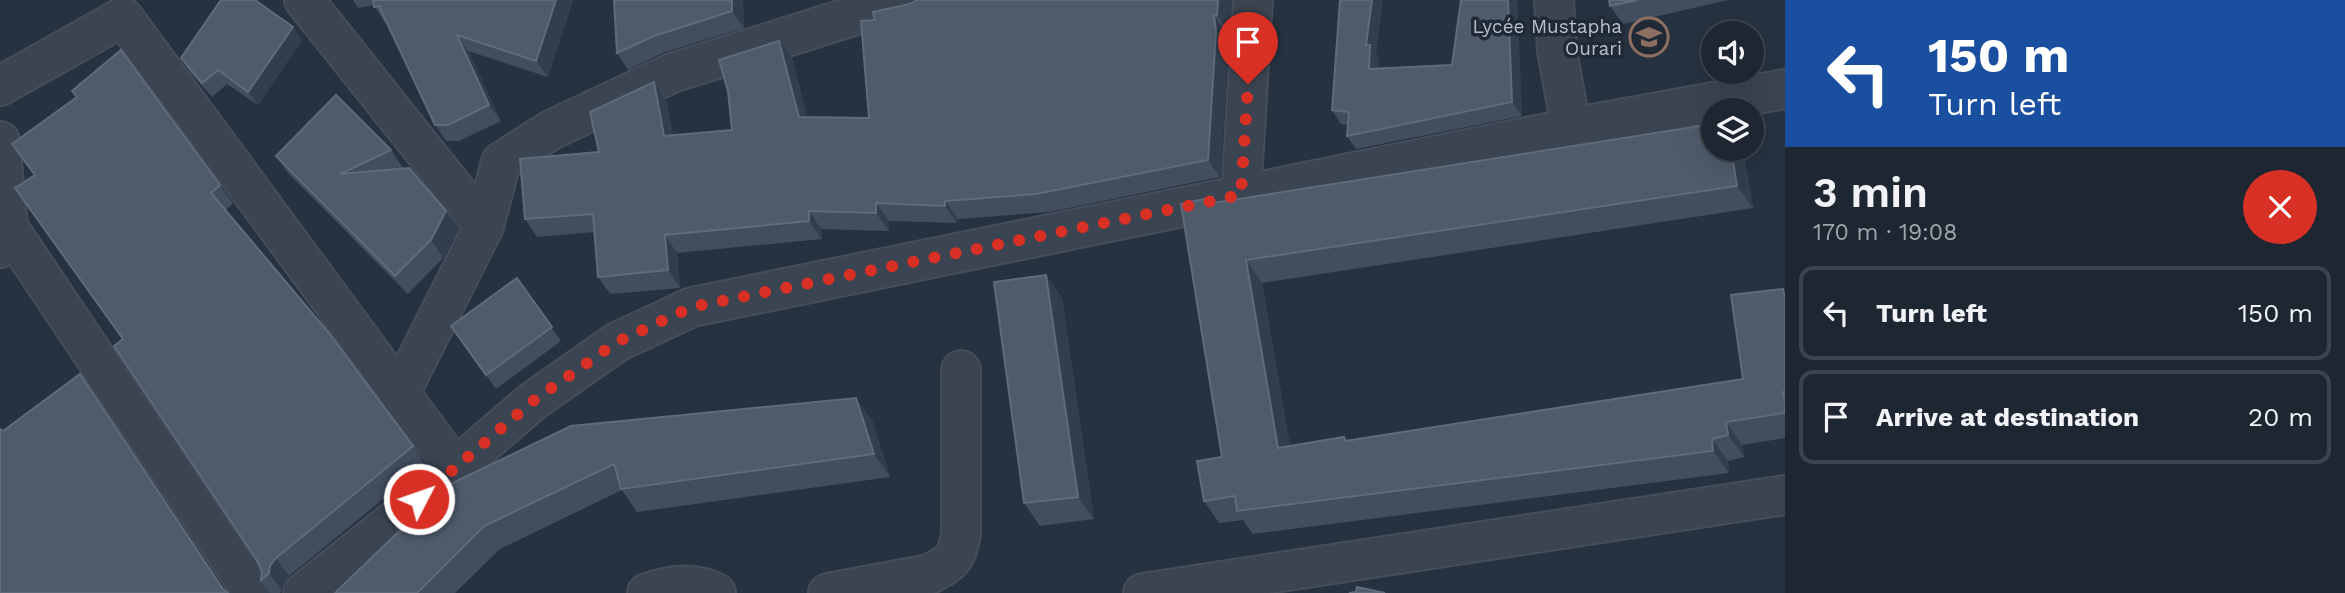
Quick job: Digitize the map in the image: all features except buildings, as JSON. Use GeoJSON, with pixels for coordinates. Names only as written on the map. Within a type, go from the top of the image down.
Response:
{"type":"FeatureCollection","features":[{"type":"Feature","properties":{"kind":"street"},"geometry":{"type":"LineString","coordinates":[[304,0],[484,226]]}},
{"type":"Feature","properties":{"kind":"street"},"geometry":{"type":"LineString","coordinates":[[399,395],[484,226],[501,162],[551,130],[672,73],[869,11],[916,0]]}},
{"type":"Feature","properties":{"kind":"street"},"geometry":{"type":"LineString","coordinates":[[1241,195],[1253,0]]}},
{"type":"Feature","properties":{"kind":"street"},"geometry":{"type":"LineString","coordinates":[[1554,0],[1557,50],[1571,128]]}},
{"type":"Feature","properties":{"kind":"street"},"geometry":{"type":"LineString","coordinates":[[0,86],[135,8],[399,395],[455,468]]}},
{"type":"Feature","properties":{"kind":"street"},"geometry":{"type":"LineString","coordinates":[[303,593],[402,514],[533,401],[617,342],[692,307],[1571,128],[1785,89]]}},
{"type":"Feature","properties":{"kind":"street"},"geometry":{"type":"LineString","coordinates":[[0,141],[3,233],[253,593]]}},
{"type":"Feature","properties":{"kind":"street"},"geometry":{"type":"LineString","coordinates":[[828,593],[930,574],[944,566],[958,552],[961,534],[961,370]]}},
{"type":"Feature","properties":{"kind":"street"},"geometry":{"type":"LineString","coordinates":[[1143,593],[1785,495]]}},
{"type":"Feature","properties":{"kind":"street"},"geometry":{"type":"LineString","coordinates":[[647,593],[667,586],[704,587],[716,593]]}},
{"type":"Feature","properties":{"kind":"place","name":"Lycée Mustapha Ourari"},"geometry":{"type":"Point","coordinates":[1649,37]}},
{"type":"Feature","properties":{"kind":"route"},"geometry":{"type":"LineString","coordinates":[[419,499],[533,401],[617,342],[692,307],[1241,195],[1248,84]]}}]}
